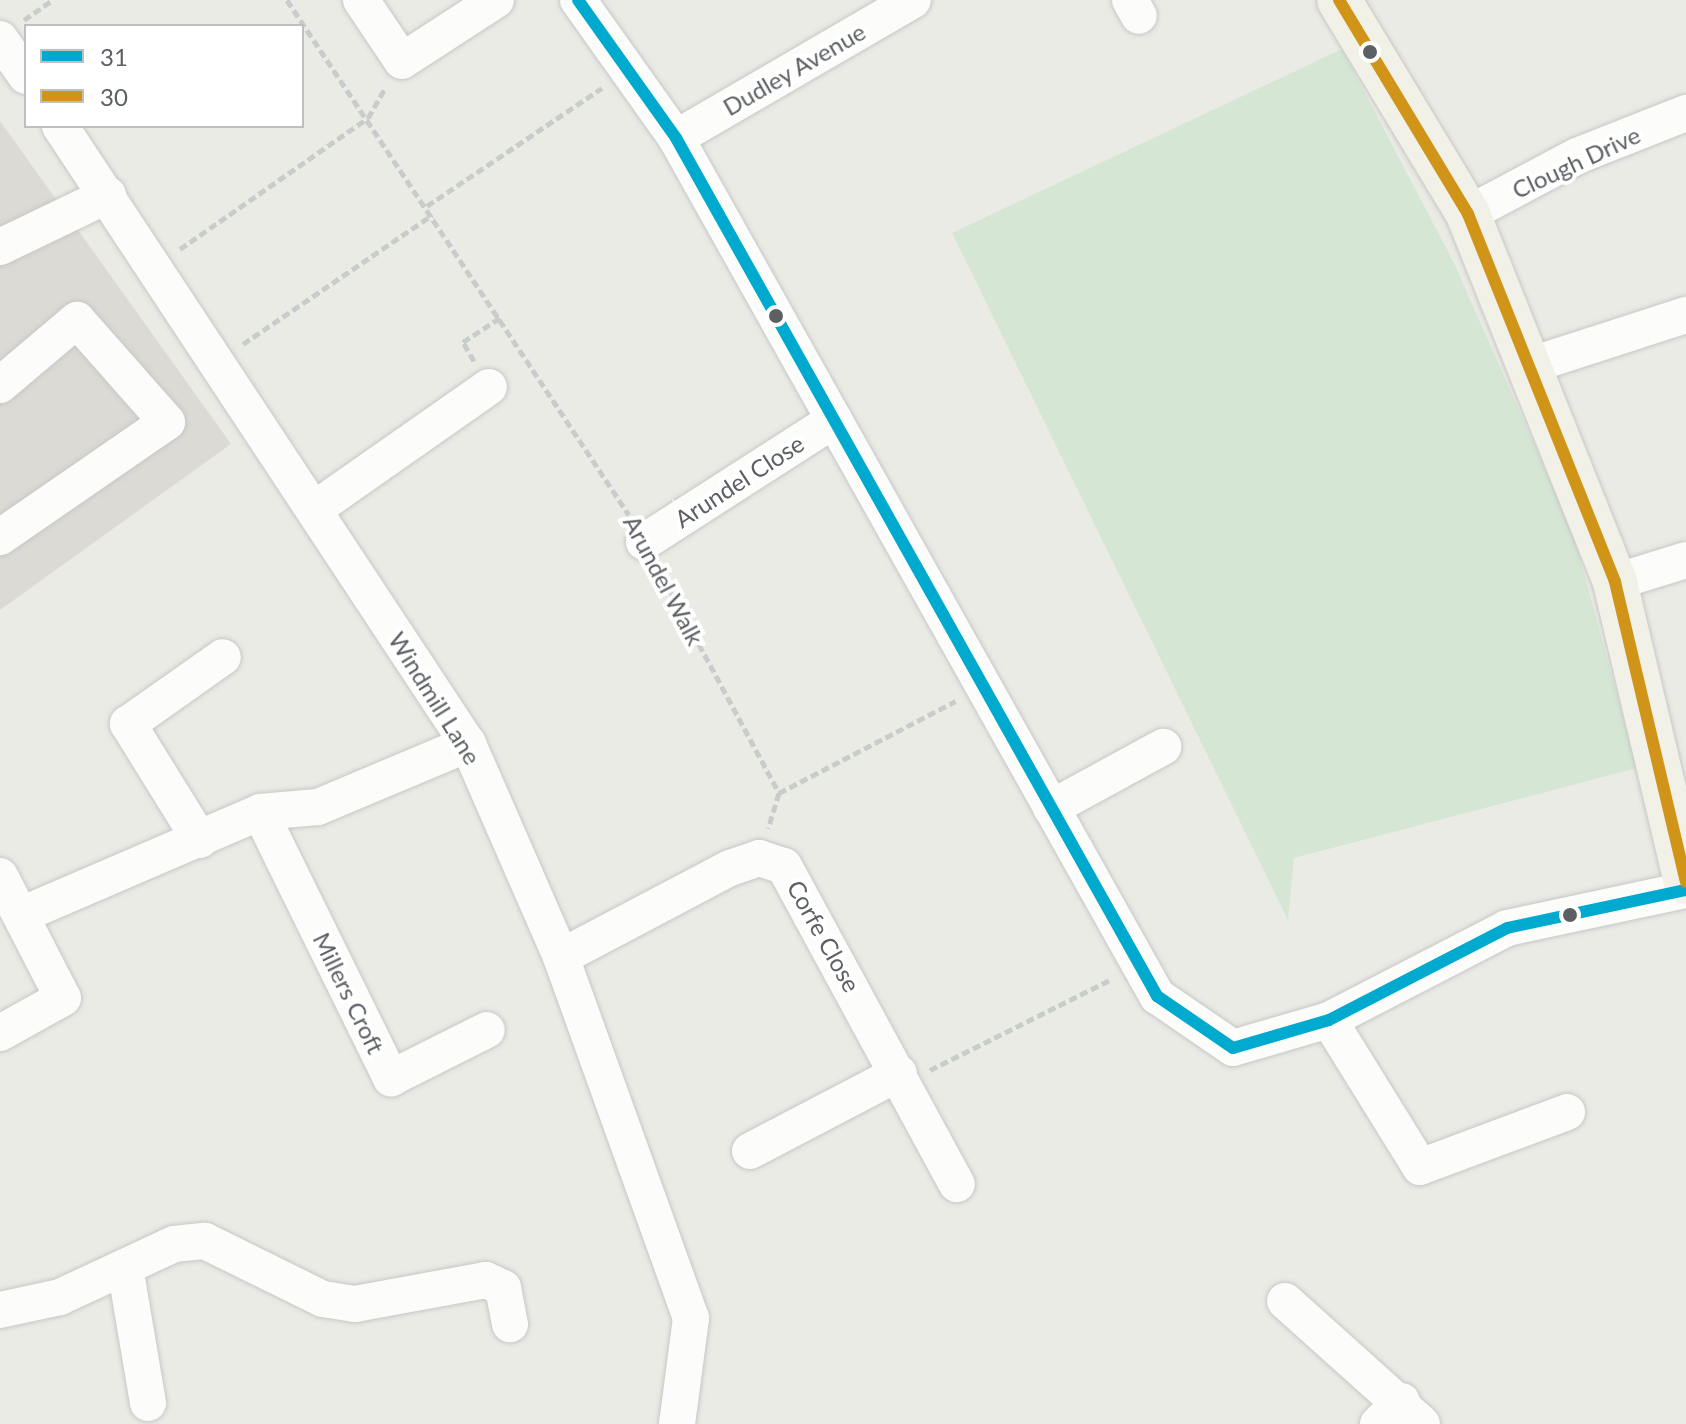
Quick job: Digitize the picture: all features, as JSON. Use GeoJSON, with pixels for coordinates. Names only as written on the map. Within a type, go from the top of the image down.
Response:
{"type":"FeatureCollection","features":[{"type":"Feature","properties":{"kind":"main road"},"geometry":{"type":"LineString","coordinates":[[1339,0],[1468,214],[1615,582],[1686,882]]}},
{"type":"Feature","properties":{"kind":"street"},"geometry":{"type":"LineString","coordinates":[[361,0],[402,61],[496,0]]}},
{"type":"Feature","properties":{"kind":"street","name":"Dudley Avenue"},"geometry":{"type":"LineString","coordinates":[[676,138],[913,0]]}},
{"type":"Feature","properties":{"kind":"street"},"geometry":{"type":"LineString","coordinates":[[586,3],[628,71],[676,138],[1157,996],[1233,1048],[1329,1020],[1507,928],[1686,890]]}},
{"type":"Feature","properties":{"kind":"street"},"geometry":{"type":"LineString","coordinates":[[0,39],[24,73]]}},
{"type":"Feature","properties":{"kind":"street","name":"Clough Drive"},"geometry":{"type":"LineString","coordinates":[[1468,214],[1577,156],[1686,113]]}},
{"type":"Feature","properties":{"kind":"street","name":"Windmill Lane"},"geometry":{"type":"LineString","coordinates":[[61,128],[157,266],[468,744],[561,957],[691,1318],[677,1424]]}},
{"type":"Feature","properties":{"kind":"street"},"geometry":{"type":"LineString","coordinates":[[0,247],[108,195]]}},
{"type":"Feature","properties":{"kind":"street"},"geometry":{"type":"LineString","coordinates":[[1528,366],[1686,315]]}},
{"type":"Feature","properties":{"kind":"street"},"geometry":{"type":"LineString","coordinates":[[0,385],[77,320],[167,422],[0,537]]}},
{"type":"Feature","properties":{"kind":"street"},"geometry":{"type":"LineString","coordinates":[[316,508],[489,387]]}},
{"type":"Feature","properties":{"kind":"street","name":"Arundel Close"},"geometry":{"type":"LineString","coordinates":[[644,542],[834,420]]}},
{"type":"Feature","properties":{"kind":"street"},"geometry":{"type":"LineString","coordinates":[[1615,582],[1686,560]]}},
{"type":"Feature","properties":{"kind":"street"},"geometry":{"type":"LineString","coordinates":[[200,840],[128,724],[223,657]]}},
{"type":"Feature","properties":{"kind":"street"},"geometry":{"type":"LineString","coordinates":[[21,915],[260,812],[318,807],[468,744]]}},
{"type":"Feature","properties":{"kind":"street"},"geometry":{"type":"LineString","coordinates":[[1051,808],[1163,747]]}},
{"type":"Feature","properties":{"kind":"street","name":"Millers Croft"},"geometry":{"type":"LineString","coordinates":[[260,812],[391,1078],[487,1030]]}},
{"type":"Feature","properties":{"kind":"street"},"geometry":{"type":"LineString","coordinates":[[561,957],[759,858]]}},
{"type":"Feature","properties":{"kind":"street","name":"Corfe Close"},"geometry":{"type":"LineString","coordinates":[[759,858],[784,866],[806,897],[957,1184]]}},
{"type":"Feature","properties":{"kind":"street"},"geometry":{"type":"LineString","coordinates":[[0,876],[63,998],[0,1033]]}},
{"type":"Feature","properties":{"kind":"street"},"geometry":{"type":"LineString","coordinates":[[1329,1020],[1420,1167],[1567,1112]]}},
{"type":"Feature","properties":{"kind":"street"},"geometry":{"type":"LineString","coordinates":[[750,1151],[901,1078]]}},
{"type":"Feature","properties":{"kind":"street"},"geometry":{"type":"LineString","coordinates":[[0,1310],[60,1297],[174,1244],[205,1241],[312,1295],[355,1304],[486,1280],[503,1288],[510,1324]]}},
{"type":"Feature","properties":{"kind":"street"},"geometry":{"type":"LineString","coordinates":[[125,1267],[148,1403]]}},
{"type":"Feature","properties":{"kind":"street"},"geometry":{"type":"LineString","coordinates":[[1285,1301],[1401,1416]]}},
{"type":"Feature","properties":{"kind":"path","name":"Arundel Walk"},"geometry":{"type":"LineString","coordinates":[[287,0],[303,24]]}},
{"type":"Feature","properties":{"kind":"path","name":"Arundel Walk"},"geometry":{"type":"LineString","coordinates":[[304,25],[501,317],[644,542],[779,793]]}},
{"type":"Feature","properties":{"kind":"path"},"geometry":{"type":"LineString","coordinates":[[157,266],[368,118],[402,61]]}},
{"type":"Feature","properties":{"kind":"path"},"geometry":{"type":"LineString","coordinates":[[427,206],[628,71]]}},
{"type":"Feature","properties":{"kind":"path"},"geometry":{"type":"LineString","coordinates":[[219,360],[432,215]]}},
{"type":"Feature","properties":{"kind":"path"},"geometry":{"type":"LineString","coordinates":[[489,387],[463,342],[501,317]]}},
{"type":"Feature","properties":{"kind":"path"},"geometry":{"type":"LineString","coordinates":[[759,858],[779,793],[984,687]]}},
{"type":"Feature","properties":{"kind":"path"},"geometry":{"type":"LineString","coordinates":[[901,1078],[1140,965]]}},
{"type":"Feature","properties":{"kind":"shaded area"},"geometry":{"type":"Polygon","coordinates":[[[0,121],[231,444],[0,610],[0,121]]]}},
{"type":"Feature","properties":{"kind":"green space"},"geometry":{"type":"Polygon","coordinates":[[[1342,49],[1454,263],[1573,533],[1637,768],[1294,858],[1288,920],[952,233],[1342,49]]]}},
{"type":"Feature","properties":{"kind":"transit line","name":"31"},"geometry":{"type":"LineString","coordinates":[[578,0],[676,138],[1157,996],[1233,1048],[1329,1020],[1507,928],[1686,890]]}},
{"type":"Feature","properties":{"kind":"transit line","name":"30"},"geometry":{"type":"LineString","coordinates":[[1339,0],[1468,214],[1615,582],[1686,882]]}}]}
